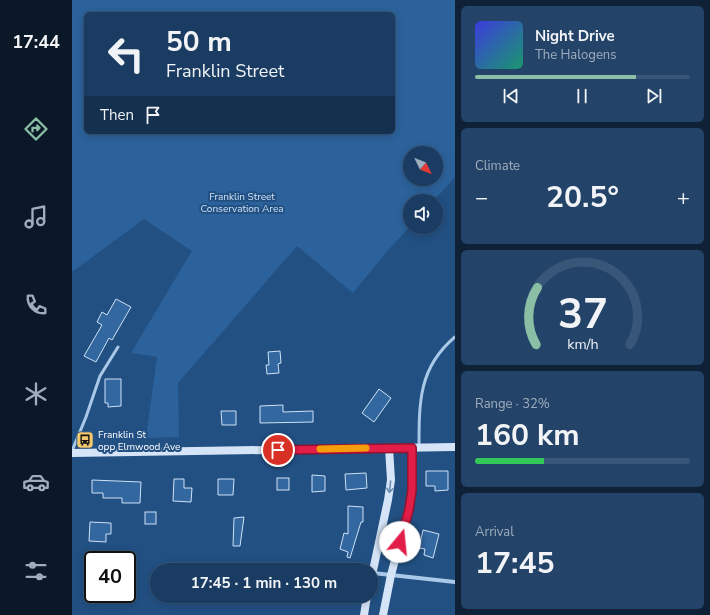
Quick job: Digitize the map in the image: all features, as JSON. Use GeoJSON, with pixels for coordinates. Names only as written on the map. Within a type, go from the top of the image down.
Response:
{"type":"FeatureCollection","features":[{"type":"Feature","properties":{"kind":"main road"},"geometry":{"type":"LineString","coordinates":[[72,452],[455,447]]}},
{"type":"Feature","properties":{"kind":"main road"},"geometry":{"type":"LineString","coordinates":[[375,563],[388,500],[390,480],[389,448]]}},
{"type":"Feature","properties":{"kind":"main road"},"geometry":{"type":"LineString","coordinates":[[383,615],[391,575],[411,500],[416,448]]}},
{"type":"Feature","properties":{"kind":"main road"},"geometry":{"type":"LineString","coordinates":[[364,615],[366,603]]}},
{"type":"Feature","properties":{"kind":"street"},"geometry":{"type":"LineString","coordinates":[[378,576],[391,575],[455,582]]}},
{"type":"Feature","properties":{"kind":"lane"},"geometry":{"type":"LineString","coordinates":[[416,448],[421,404],[427,374],[430,366],[439,353],[455,337]]}},
{"type":"Feature","properties":{"kind":"lane"},"geometry":{"type":"LineString","coordinates":[[72,452],[100,376],[118,347]]}},
{"type":"Feature","properties":{"kind":"green space","name":"Franklin Street Conservation Area"},"geometry":{"type":"Polygon","coordinates":[[[72,0],[455,0],[455,177],[439,194],[403,194],[403,234],[353,293],[297,246],[178,383],[179,437],[146,438],[157,357],[131,353],[192,251],[144,219],[72,272],[72,0]]]}},
{"type":"Feature","properties":{"kind":"building"},"geometry":{"type":"Polygon","coordinates":[[[116,299],[131,307],[112,340],[109,338],[96,362],[84,356],[102,325],[97,322],[102,312],[107,315],[116,299]]]}},
{"type":"Feature","properties":{"kind":"building"},"geometry":{"type":"Polygon","coordinates":[[[280,351],[281,363],[278,364],[279,373],[267,374],[266,365],[269,365],[268,352],[280,351]]]}},
{"type":"Feature","properties":{"kind":"building"},"geometry":{"type":"Polygon","coordinates":[[[105,379],[121,379],[121,406],[108,407],[108,403],[105,403],[105,379]]]}},
{"type":"Feature","properties":{"kind":"building"},"geometry":{"type":"Polygon","coordinates":[[[379,389],[391,398],[374,422],[362,413],[379,389]]]}},
{"type":"Feature","properties":{"kind":"building"},"geometry":{"type":"Polygon","coordinates":[[[283,405],[283,412],[313,411],[313,422],[260,423],[260,406],[283,405]]]}},
{"type":"Feature","properties":{"kind":"building"},"geometry":{"type":"Polygon","coordinates":[[[221,411],[236,411],[236,425],[222,425],[221,411]]]}},
{"type":"Feature","properties":{"kind":"building"},"geometry":{"type":"Polygon","coordinates":[[[426,471],[448,471],[448,490],[435,491],[435,486],[426,486],[426,471]]]}},
{"type":"Feature","properties":{"kind":"building"},"geometry":{"type":"Polygon","coordinates":[[[366,473],[367,488],[346,490],[345,474],[366,473]]]}},
{"type":"Feature","properties":{"kind":"building"},"geometry":{"type":"Polygon","coordinates":[[[312,475],[325,476],[325,491],[312,492],[312,475]]]}},
{"type":"Feature","properties":{"kind":"building"},"geometry":{"type":"Polygon","coordinates":[[[277,478],[289,478],[289,490],[277,490],[277,478]]]}},
{"type":"Feature","properties":{"kind":"building"},"geometry":{"type":"Polygon","coordinates":[[[174,479],[184,479],[184,488],[192,488],[191,502],[173,501],[174,479]]]}},
{"type":"Feature","properties":{"kind":"building"},"geometry":{"type":"Polygon","coordinates":[[[218,479],[234,479],[233,495],[218,495],[218,479]]]}},
{"type":"Feature","properties":{"kind":"building"},"geometry":{"type":"Polygon","coordinates":[[[92,480],[141,482],[140,503],[122,503],[122,498],[103,498],[103,493],[92,493],[92,480]]]}},
{"type":"Feature","properties":{"kind":"building"},"geometry":{"type":"Polygon","coordinates":[[[348,506],[363,507],[363,522],[361,522],[350,558],[347,557],[348,552],[340,549],[344,533],[348,534],[348,506]]]}},
{"type":"Feature","properties":{"kind":"building"},"geometry":{"type":"Polygon","coordinates":[[[145,512],[156,512],[156,524],[145,524],[145,512]]]}},
{"type":"Feature","properties":{"kind":"building"},"geometry":{"type":"Polygon","coordinates":[[[244,517],[240,546],[233,546],[234,518],[244,517]]]}},
{"type":"Feature","properties":{"kind":"building"},"geometry":{"type":"Polygon","coordinates":[[[90,522],[111,523],[111,534],[106,534],[106,542],[89,541],[90,522]]]}},
{"type":"Feature","properties":{"kind":"building"},"geometry":{"type":"Polygon","coordinates":[[[423,530],[439,534],[433,558],[424,555],[425,549],[419,548],[423,530]]]}},
{"type":"Feature","properties":{"kind":"slow traffic"},"geometry":{"type":"LineString","coordinates":[[320,449],[366,448]]}},
{"type":"Feature","properties":{"kind":"place","name":"Franklin St opp Elmwood Ave"},"geometry":{"type":"Point","coordinates":[85,440]}},
{"type":"Feature","properties":{"kind":"route"},"geometry":{"type":"LineString","coordinates":[[278,450],[412,448],[413,471],[411,500],[400,542]]}}]}
